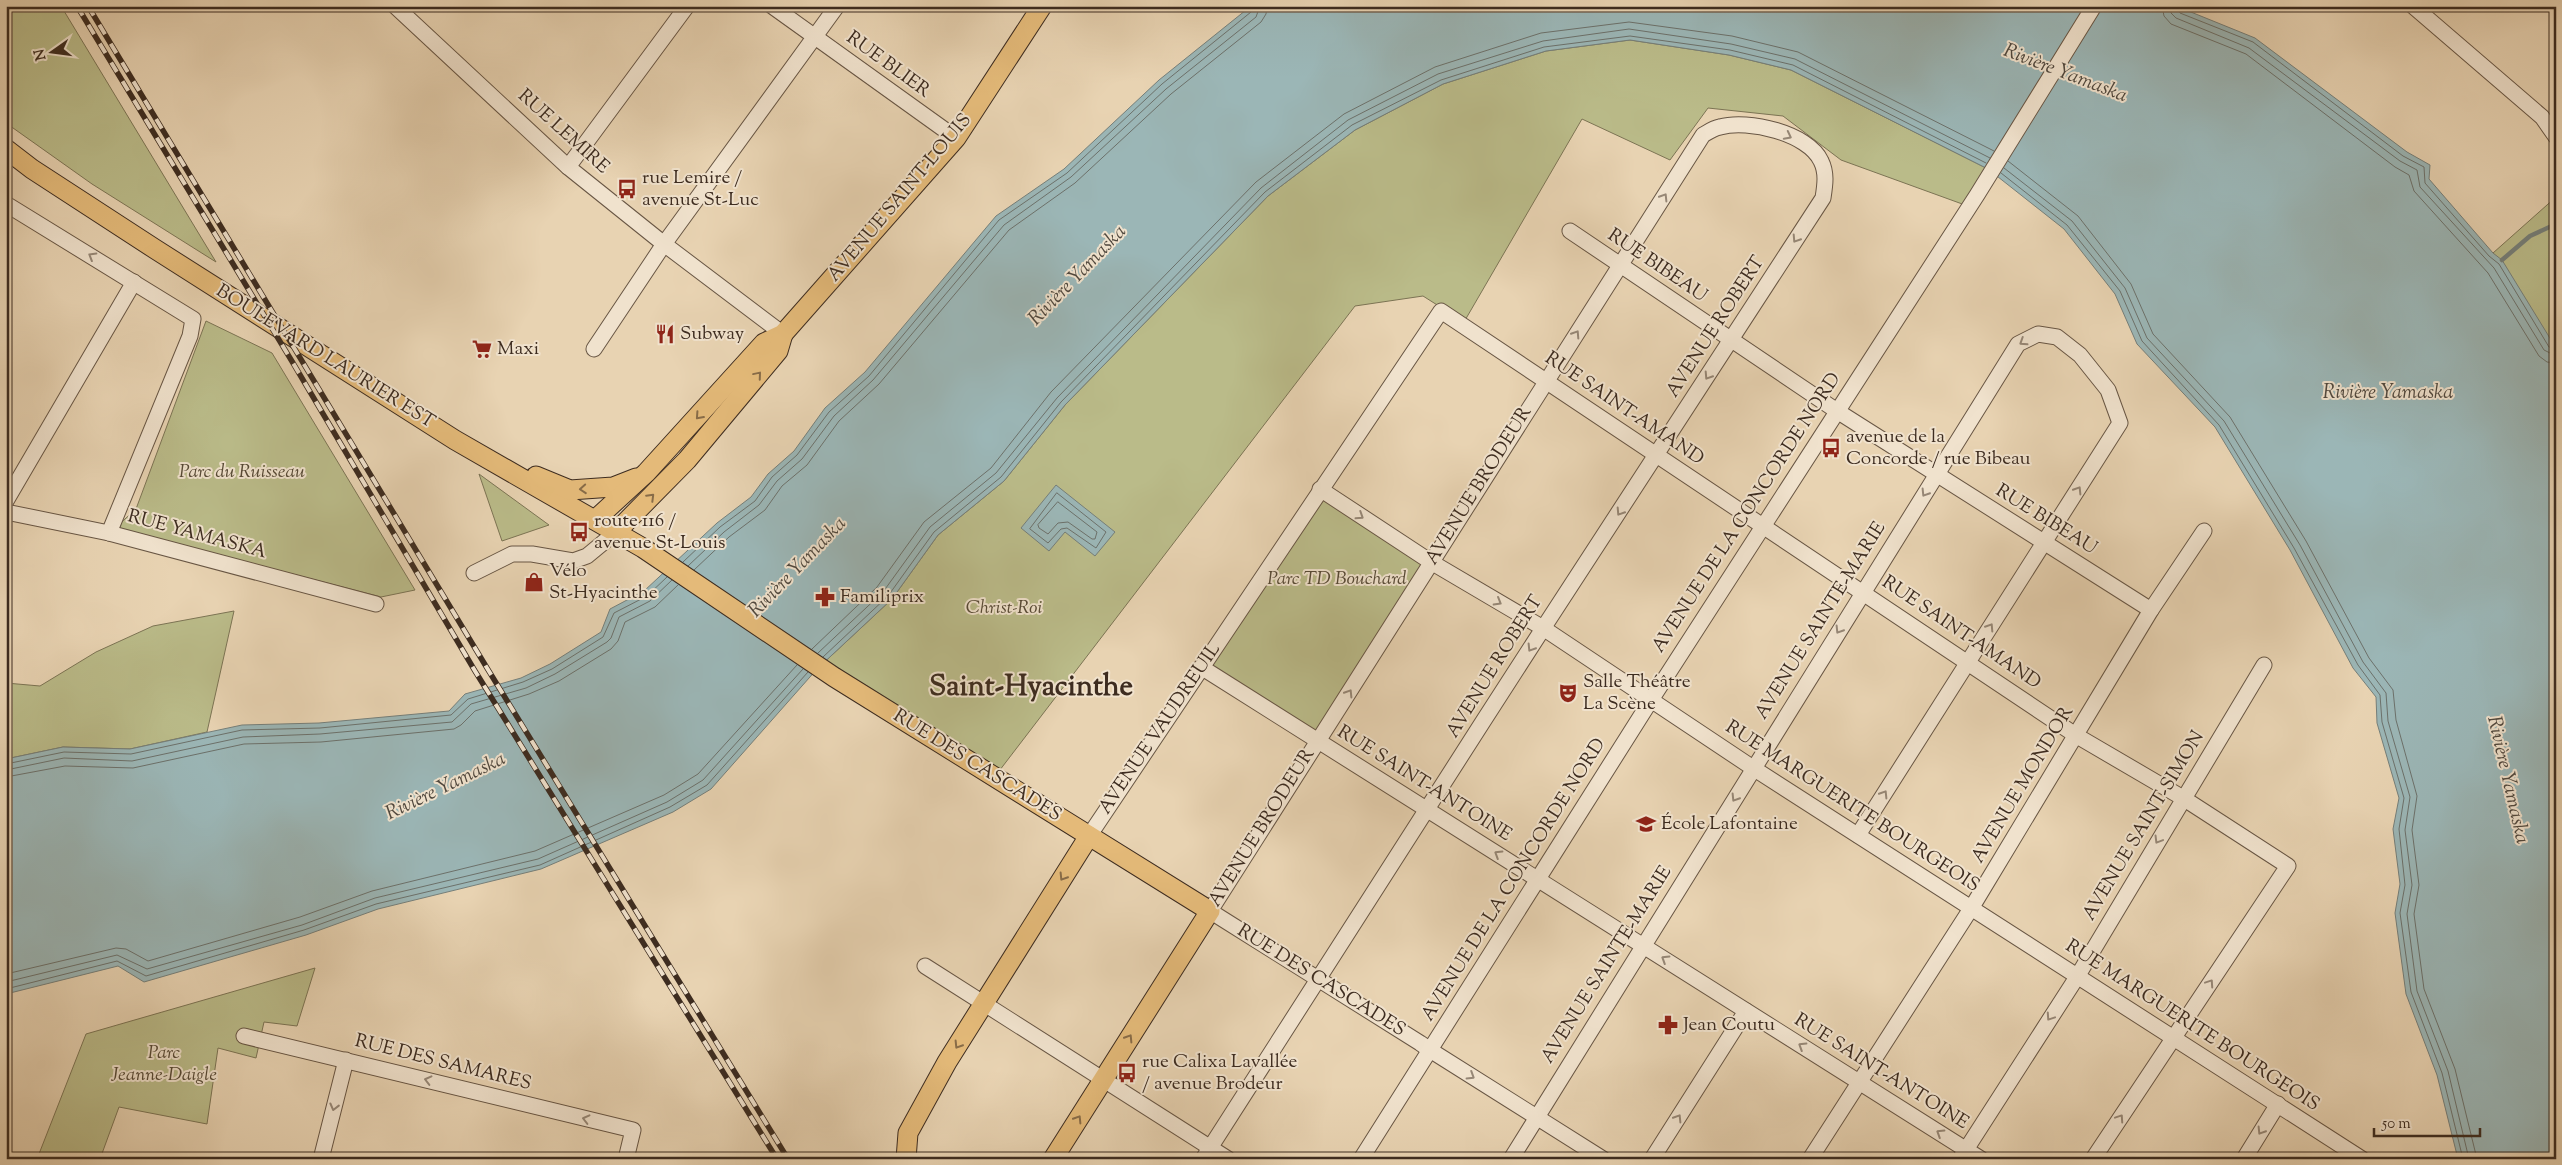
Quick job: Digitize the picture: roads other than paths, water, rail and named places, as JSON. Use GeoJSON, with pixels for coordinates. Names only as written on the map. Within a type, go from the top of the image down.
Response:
{"type":"FeatureCollection","features":[{"type":"Feature","properties":{"kind":"main road","name":"AVENUE SAINT-LOUIS"},"geometry":{"type":"LineString","coordinates":[[596,519],[646,473],[764,344],[783,334],[956,138],[1042,6]]}},
{"type":"Feature","properties":{"kind":"main road","name":"BOULEVARD LAURIER EST"},"geometry":{"type":"LineString","coordinates":[[6,149],[154,249],[455,440],[555,498],[596,519],[651,554]]}},
{"type":"Feature","properties":{"kind":"main road","name":"AVENUE SAINT-LOUIS"},"geometry":{"type":"LineString","coordinates":[[616,532],[687,460],[778,351],[783,334]]}},
{"type":"Feature","properties":{"kind":"main road"},"geometry":{"type":"LineString","coordinates":[[455,440],[570,490],[613,487],[646,473]]}},
{"type":"Feature","properties":{"kind":"main road","name":"RUE DES CASCADES"},"geometry":{"type":"LineString","coordinates":[[651,554],[834,677],[1210,911]]}},
{"type":"Feature","properties":{"kind":"main road","name":"AVENUE VAUDREUIL"},"geometry":{"type":"LineString","coordinates":[[906,1159],[908,1133],[947,1062],[1089,836]]}},
{"type":"Feature","properties":{"kind":"main road","name":"AVENUE BRODEUR"},"geometry":{"type":"LineString","coordinates":[[1053,1159],[1210,911]]}},
{"type":"Feature","properties":{"kind":"street","name":"RUE LEMIRE"},"geometry":{"type":"LineString","coordinates":[[395,6],[568,167],[664,244],[783,334]]}},
{"type":"Feature","properties":{"kind":"street"},"geometry":{"type":"LineString","coordinates":[[568,167],[687,6]]}},
{"type":"Feature","properties":{"kind":"street","name":"RUE BLIER"},"geometry":{"type":"LineString","coordinates":[[772,6],[956,138]]}},
{"type":"Feature","properties":{"kind":"street"},"geometry":{"type":"LineString","coordinates":[[594,349],[664,244],[838,6]]}},
{"type":"Feature","properties":{"kind":"street","name":"AVENUE DE LA CONCORDE NORD"},"geometry":{"type":"LineString","coordinates":[[1362,1159],[1651,700],[1977,194],[2094,6]]}},
{"type":"Feature","properties":{"kind":"street"},"geometry":{"type":"LineString","coordinates":[[2413,6],[2542,117],[2556,137]]}},
{"type":"Feature","properties":{"kind":"street","name":"AVENUE BRODEUR"},"geometry":{"type":"LineString","coordinates":[[1210,911],[1703,135],[1720,127],[1746,124],[1783,132],[1810,148],[1821,160],[1826,179],[1823,198]]}},
{"type":"Feature","properties":{"kind":"street","name":"AVENUE ROBERT"},"geometry":{"type":"LineString","coordinates":[[1207,1153],[1543,628],[1823,198]]}},
{"type":"Feature","properties":{"kind":"street"},"geometry":{"type":"LineString","coordinates":[[6,204],[193,319],[190,336],[109,532]]}},
{"type":"Feature","properties":{"kind":"street","name":"RUE BIBEAU"},"geometry":{"type":"LineString","coordinates":[[1570,232],[1837,411],[2151,610]]}},
{"type":"Feature","properties":{"kind":"street"},"geometry":{"type":"LineString","coordinates":[[6,501],[134,282]]}},
{"type":"Feature","properties":{"kind":"street","name":"RUE SAINT-AMAND"},"geometry":{"type":"LineString","coordinates":[[1441,311],[2077,736],[2183,798],[2288,866],[2175,1036]]}},
{"type":"Feature","properties":{"kind":"street","name":"AVENUE VAUDREUIL"},"geometry":{"type":"LineString","coordinates":[[1089,836],[1441,311]]}},
{"type":"Feature","properties":{"kind":"street","name":"AVENUE SAINTE-MARIE"},"geometry":{"type":"LineString","coordinates":[[1511,1159],[2018,344],[2038,334],[2056,337],[2080,355],[2108,390],[2120,423],[2045,542]]}},
{"type":"Feature","properties":{"kind":"street","name":"RUE MARGUERITE BOURGEOIS"},"geometry":{"type":"LineString","coordinates":[[1320,489],[1431,562],[1543,628],[1753,768],[1972,907],[2077,977],[2175,1036],[2362,1159]]}},
{"type":"Feature","properties":{"kind":"street","name":"RUE YAMASKA"},"geometry":{"type":"LineString","coordinates":[[6,512],[109,532],[376,604]]}},
{"type":"Feature","properties":{"kind":"street","name":"AVENUE MONDOR"},"geometry":{"type":"LineString","coordinates":[[1810,1159],[1972,907],[2077,736],[2151,610],[2204,531]]}},
{"type":"Feature","properties":{"kind":"street","name":"AVENUE SAINT-LOUIS"},"geometry":{"type":"LineString","coordinates":[[474,573],[512,554],[532,554],[573,561],[587,556],[616,532]]}},
{"type":"Feature","properties":{"kind":"street"},"geometry":{"type":"LineString","coordinates":[[1858,835],[2045,542]]}},
{"type":"Feature","properties":{"kind":"street","name":"AVENUE SAINT-SIMON"},"geometry":{"type":"LineString","coordinates":[[1963,1154],[2077,977],[2264,666]]}},
{"type":"Feature","properties":{"kind":"street","name":"RUE SAINT-ANTOINE"},"geometry":{"type":"LineString","coordinates":[[1201,667],[1859,1082],[1963,1154],[1981,1159]]}},
{"type":"Feature","properties":{"kind":"street","name":"RUE DES CASCADES"},"geometry":{"type":"LineString","coordinates":[[1210,911],[1603,1159]]}},
{"type":"Feature","properties":{"kind":"street"},"geometry":{"type":"LineString","coordinates":[[925,966],[1103,1079],[1207,1153],[1228,1159]]}},
{"type":"Feature","properties":{"kind":"street"},"geometry":{"type":"LineString","coordinates":[[1652,1159],[1746,1010]]}},
{"type":"Feature","properties":{"kind":"street","name":"RUE DES SAMARES"},"geometry":{"type":"LineString","coordinates":[[244,1036],[633,1130],[626,1159]]}},
{"type":"Feature","properties":{"kind":"street"},"geometry":{"type":"LineString","coordinates":[[2093,1159],[2175,1036]]}},
{"type":"Feature","properties":{"kind":"street"},"geometry":{"type":"LineString","coordinates":[[321,1159],[346,1060]]}},
{"type":"Feature","properties":{"kind":"street"},"geometry":{"type":"LineString","coordinates":[[2244,1159],[2278,1104]]}},
{"type":"Feature","properties":{"kind":"water","name":"Rivière Yamaska"},"geometry":{"type":"Polygon","coordinates":[[[1251,6],[2176,6],[2255,38],[2407,152],[2430,165],[2429,179],[2493,253],[2502,260],[2556,348],[2556,1159],[2458,1159],[2437,1075],[2406,994],[2395,913],[2400,884],[2393,829],[2399,798],[2377,723],[2376,697],[2353,668],[2290,550],[2215,427],[2137,344],[2115,294],[2064,229],[1988,169],[1791,70],[1729,55],[1630,40],[1546,51],[1443,84],[1355,130],[1268,196],[1065,405],[1004,481],[938,535],[892,599],[817,669],[711,789],[673,812],[541,869],[378,909],[306,935],[144,982],[118,966],[6,994],[6,759],[63,747],[130,749],[242,725],[319,723],[449,711],[465,694],[521,678],[550,664],[601,632],[610,609],[644,591],[717,523],[751,497],[768,474],[794,451],[825,408],[865,372],[996,216],[1064,169],[1159,80],[1251,6]]]}},
{"type":"Feature","properties":{"kind":"water"},"geometry":{"type":"Polygon","coordinates":[[[1056,485],[1115,532],[1095,556],[1065,532],[1049,551],[1021,528],[1056,485]]]}},
{"type":"Feature","properties":{"kind":"waterway"},"geometry":{"type":"LineString","coordinates":[[2502,260],[2530,236],[2556,224]]}},
{"type":"Feature","properties":{"kind":"railway"},"geometry":{"type":"LineString","coordinates":[[77,6],[293,363],[475,671],[777,1159]]}},
{"type":"Feature","properties":{"kind":"railway"},"geometry":{"type":"LineString","coordinates":[[88,6],[487,668],[788,1159]]}},
{"type":"Feature","properties":{"kind":"place","name":"rue Lemire / avenue St-Luc"},"geometry":{"type":"Point","coordinates":[627,189]}},
{"type":"Feature","properties":{"kind":"place","name":"Subway"},"geometry":{"type":"Point","coordinates":[665,334]}},
{"type":"Feature","properties":{"kind":"place","name":"Maxi"},"geometry":{"type":"Point","coordinates":[482,349]}},
{"type":"Feature","properties":{"kind":"place","name":"avenue de la Concorde / rue Bibeau"},"geometry":{"type":"Point","coordinates":[1831,448]}},
{"type":"Feature","properties":{"kind":"place","name":"route 116 / avenue St-Louis"},"geometry":{"type":"Point","coordinates":[579,532]}},
{"type":"Feature","properties":{"kind":"place","name":"Vélo St-Hyacinthe"},"geometry":{"type":"Point","coordinates":[534,582]}},
{"type":"Feature","properties":{"kind":"place","name":"Familiprix"},"geometry":{"type":"Point","coordinates":[825,597]}},
{"type":"Feature","properties":{"kind":"place","name":"Salle Théâtre La Scène"},"geometry":{"type":"Point","coordinates":[1568,693]}},
{"type":"Feature","properties":{"kind":"place","name":"École Lafontaine"},"geometry":{"type":"Point","coordinates":[1646,824]}},
{"type":"Feature","properties":{"kind":"place","name":"Jean Coutu"},"geometry":{"type":"Point","coordinates":[1668,1025]}},
{"type":"Feature","properties":{"kind":"place","name":"rue Calixa Lavallée / avenue Brodeur"},"geometry":{"type":"Point","coordinates":[1127,1073]}},
{"type":"Feature","properties":{"kind":"district","name":"Saint-Hyacinthe"},"geometry":{"type":"Point","coordinates":[1031,688]}},
{"type":"Feature","properties":{"kind":"park label","name":"Parc du Ruisseau"},"geometry":{"type":"Point","coordinates":[242,472]}},
{"type":"Feature","properties":{"kind":"park label","name":"Parc TD Bouchard"},"geometry":{"type":"Point","coordinates":[1337,579]}},
{"type":"Feature","properties":{"kind":"park label","name":"Christ-Roi"},"geometry":{"type":"Point","coordinates":[1004,608]}},
{"type":"Feature","properties":{"kind":"park label","name":"Parc Jeanne-Daigle"},"geometry":{"type":"Point","coordinates":[164,1064]}}]}
